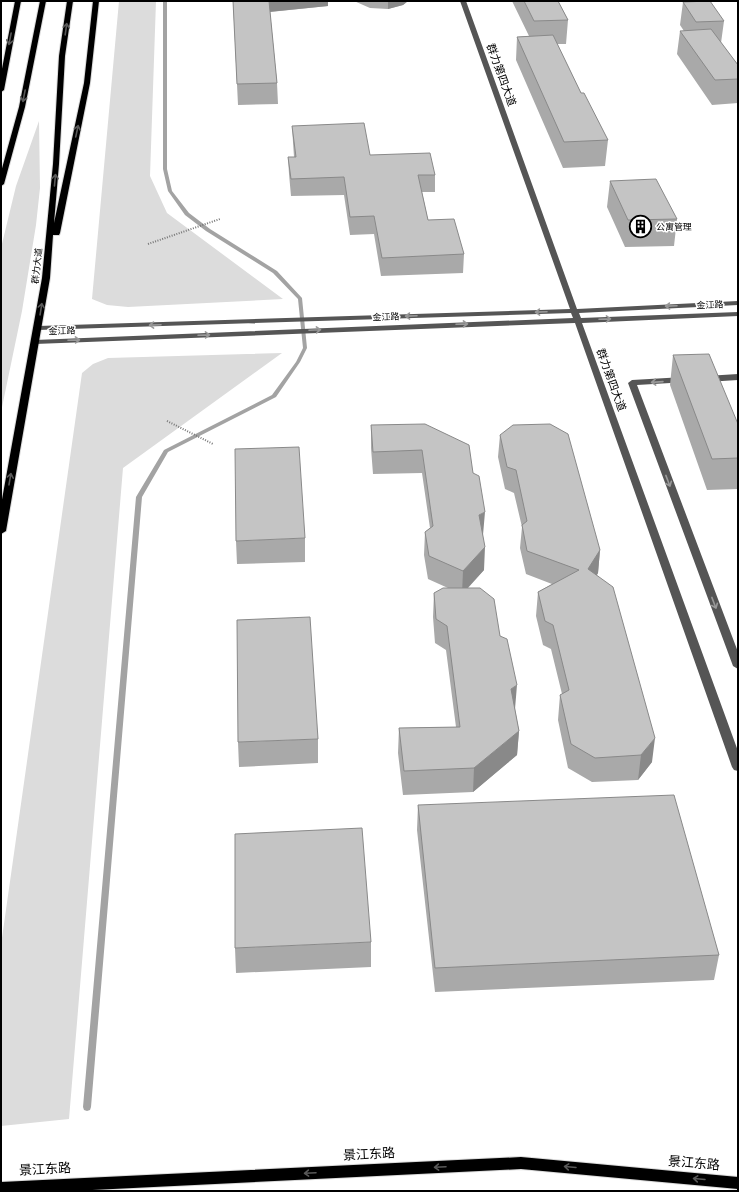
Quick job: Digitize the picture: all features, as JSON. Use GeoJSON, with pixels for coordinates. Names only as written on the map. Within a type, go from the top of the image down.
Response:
{"type":"FeatureCollection","features":[{"type":"Feature","properties":{"kind":"main road"},"geometry":{"type":"LineString","coordinates":[[1,90],[18,1]]}},
{"type":"Feature","properties":{"kind":"main road"},"geometry":{"type":"LineString","coordinates":[[1,184],[22,107],[43,1]]}},
{"type":"Feature","properties":{"kind":"main road","name":"群力大道"},"geometry":{"type":"LineString","coordinates":[[1,531],[46,278],[56,164],[62,56],[70,1]]}},
{"type":"Feature","properties":{"kind":"main road"},"geometry":{"type":"LineString","coordinates":[[46,278],[87,83],[96,1]]}},
{"type":"Feature","properties":{"kind":"main road","name":"景江东路"},"geometry":{"type":"LineString","coordinates":[[1,1188],[521,1163],[738,1183]]}},
{"type":"Feature","properties":{"kind":"street","name":"群力第四大道"},"geometry":{"type":"LineString","coordinates":[[463,1],[738,767]]}},
{"type":"Feature","properties":{"kind":"street","name":"金江路"},"geometry":{"type":"LineString","coordinates":[[38,328],[575,311],[738,304]]}},
{"type":"Feature","properties":{"kind":"street","name":"金江路"},"geometry":{"type":"LineString","coordinates":[[35,342],[353,328],[738,314]]}},
{"type":"Feature","properties":{"kind":"street"},"geometry":{"type":"LineString","coordinates":[[738,376],[632,383],[738,666]]}},
{"type":"Feature","properties":{"kind":"path"},"geometry":{"type":"LineString","coordinates":[[148,244],[220,219]]}},
{"type":"Feature","properties":{"kind":"path"},"geometry":{"type":"LineString","coordinates":[[167,421],[213,444]]}},
{"type":"Feature","properties":{"kind":"shaded area"},"geometry":{"type":"Polygon","coordinates":[[[119,1],[156,1],[150,176],[167,213],[283,299],[128,307],[107,305],[92,299],[119,1]]]}},
{"type":"Feature","properties":{"kind":"shaded area"},"geometry":{"type":"Polygon","coordinates":[[[39,121],[40,188],[36,225],[22,311],[1,412],[1,248],[16,186],[39,121]]]}},
{"type":"Feature","properties":{"kind":"shaded area"},"geometry":{"type":"Polygon","coordinates":[[[282,353],[123,468],[69,1119],[1,1126],[1,945],[82,373],[93,364],[108,358],[282,353]]]}},
{"type":"Feature","properties":{"kind":"building"},"geometry":{"type":"Polygon","coordinates":[[[233,1],[269,1],[277,83],[237,84],[233,1]]]}},
{"type":"Feature","properties":{"kind":"building"},"geometry":{"type":"Polygon","coordinates":[[[524,1],[558,1],[568,20],[534,21],[524,1]]]}},
{"type":"Feature","properties":{"kind":"building"},"geometry":{"type":"Polygon","coordinates":[[[710,1],[724,21],[696,22],[683,2],[710,1]]]}},
{"type":"Feature","properties":{"kind":"building"},"geometry":{"type":"Polygon","coordinates":[[[711,29],[738,65],[738,79],[715,80],[680,31],[711,29]]]}},
{"type":"Feature","properties":{"kind":"building"},"geometry":{"type":"Polygon","coordinates":[[[553,35],[581,93],[584,93],[608,140],[564,142],[517,37],[553,35]]]}},
{"type":"Feature","properties":{"kind":"building"},"geometry":{"type":"Polygon","coordinates":[[[364,123],[370,155],[430,153],[435,175],[418,175],[428,220],[454,219],[464,254],[382,258],[374,216],[350,217],[344,177],[291,179],[288,157],[296,157],[292,126],[364,123]]]}},
{"type":"Feature","properties":{"kind":"building"},"geometry":{"type":"Polygon","coordinates":[[[656,179],[677,219],[628,220],[610,181],[656,179]]]}},
{"type":"Feature","properties":{"kind":"building"},"geometry":{"type":"Polygon","coordinates":[[[709,354],[738,424],[738,458],[712,459],[673,355],[709,354]]]}},
{"type":"Feature","properties":{"kind":"building"},"geometry":{"type":"Polygon","coordinates":[[[425,424],[469,445],[473,473],[479,476],[485,512],[479,515],[485,547],[463,571],[429,556],[425,532],[433,526],[422,450],[373,452],[371,425],[425,424]]]}},
{"type":"Feature","properties":{"kind":"building"},"geometry":{"type":"Polygon","coordinates":[[[550,424],[568,434],[600,550],[588,569],[613,587],[655,738],[641,755],[595,758],[571,744],[560,695],[569,690],[553,625],[545,621],[538,592],[579,570],[527,551],[522,525],[527,521],[516,470],[507,467],[500,435],[513,425],[550,424]]]}},
{"type":"Feature","properties":{"kind":"building"},"geometry":{"type":"Polygon","coordinates":[[[299,447],[305,538],[236,541],[235,449],[299,447]]]}},
{"type":"Feature","properties":{"kind":"building"},"geometry":{"type":"Polygon","coordinates":[[[443,588],[480,588],[494,599],[500,636],[507,639],[517,685],[511,689],[519,731],[474,768],[404,771],[399,728],[460,727],[447,626],[436,619],[434,593],[443,588]]]}},
{"type":"Feature","properties":{"kind":"building"},"geometry":{"type":"Polygon","coordinates":[[[310,617],[318,739],[238,742],[237,620],[310,617]]]}},
{"type":"Feature","properties":{"kind":"building"},"geometry":{"type":"Polygon","coordinates":[[[674,795],[719,955],[435,968],[418,805],[674,795]]]}},
{"type":"Feature","properties":{"kind":"building"},"geometry":{"type":"Polygon","coordinates":[[[362,828],[371,942],[235,948],[235,834],[362,828]]]}},
{"type":"Feature","properties":{"kind":"waterway"},"geometry":{"type":"LineString","coordinates":[[87,1107],[139,497],[166,451],[274,396],[298,362],[305,348],[300,299],[275,272],[208,230],[187,214],[170,191],[165,169],[165,1]]}},
{"type":"Feature","properties":{"kind":"place","name":"公寓管理"},"geometry":{"type":"Point","coordinates":[640,227]}}]}
